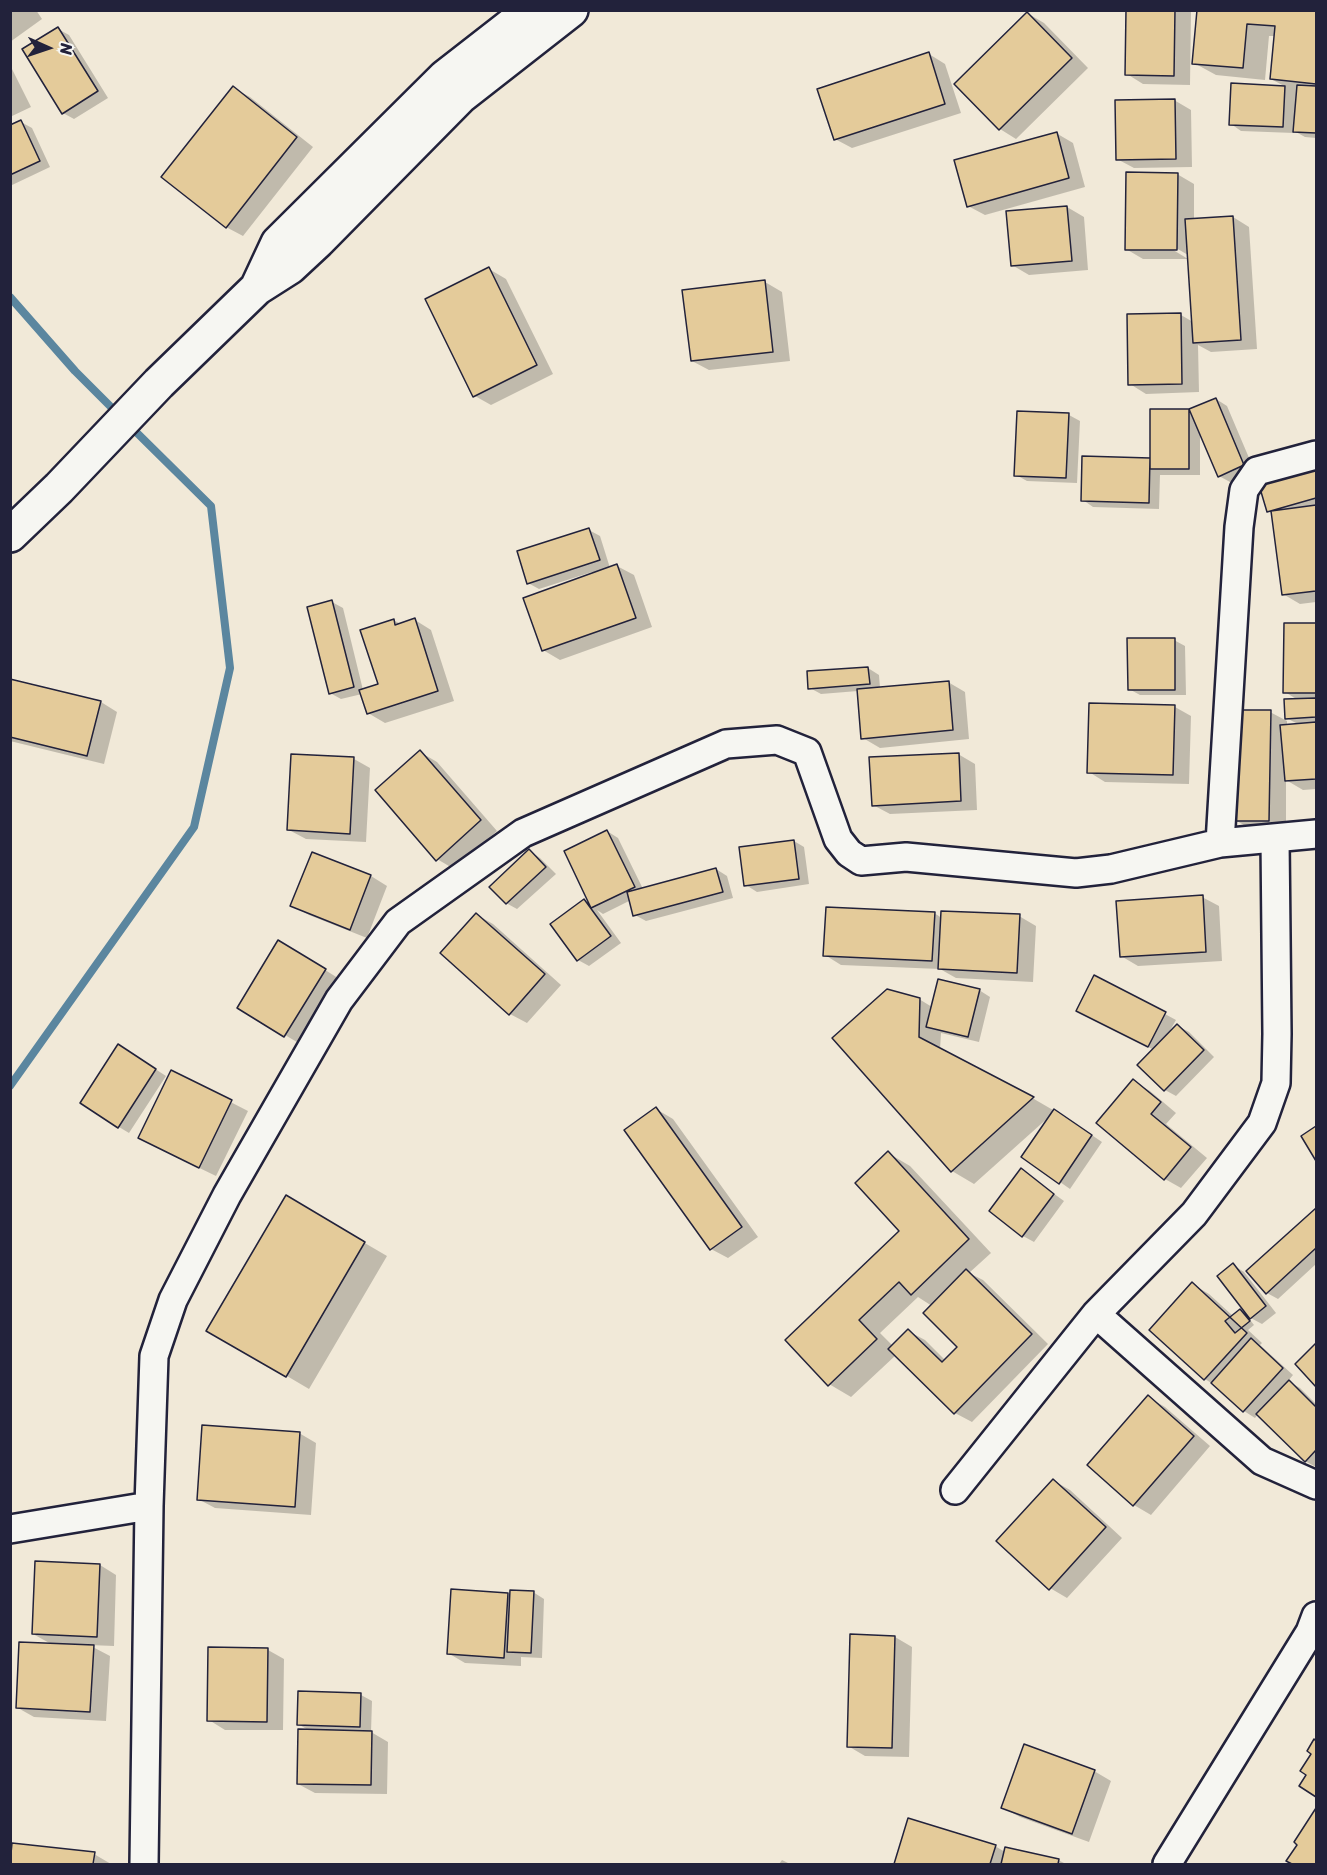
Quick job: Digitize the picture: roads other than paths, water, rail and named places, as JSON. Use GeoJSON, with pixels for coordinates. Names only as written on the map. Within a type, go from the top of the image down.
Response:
{"type":"FeatureCollection","features":[{"type":"Feature","properties":{"kind":"highway"},"geometry":{"type":"LineString","coordinates":[[257,288],[278,243],[445,77],[531,10]]}},
{"type":"Feature","properties":{"kind":"highway"},"geometry":{"type":"LineString","coordinates":[[10,535],[93,453],[159,383],[257,288],[290,267],[318,241],[461,96],[572,10]]}},
{"type":"Feature","properties":{"kind":"street"},"geometry":{"type":"LineString","coordinates":[[1220,843],[1239,527],[1244,490],[1257,471],[1317,455]]}},
{"type":"Feature","properties":{"kind":"street"},"geometry":{"type":"LineString","coordinates":[[144,1864],[149,1506],[154,1356],[174,1300],[227,1195],[339,1000],[398,922],[523,833],[726,744],[777,741],[807,752],[838,839],[849,853],[861,861],[906,857],[1076,873],[1111,869],[1220,843],[1317,834]]}},
{"type":"Feature","properties":{"kind":"street"},"geometry":{"type":"LineString","coordinates":[[955,1491],[1096,1314],[1194,1214],[1262,1124],[1276,1083],[1275,839]]}},
{"type":"Feature","properties":{"kind":"street"},"geometry":{"type":"LineString","coordinates":[[1096,1314],[1262,1461],[1317,1485]]}},
{"type":"Feature","properties":{"kind":"street"},"geometry":{"type":"LineString","coordinates":[[10,1529],[149,1506]]}},
{"type":"Feature","properties":{"kind":"street"},"geometry":{"type":"LineString","coordinates":[[1167,1864],[1314,1628]]}},
{"type":"Feature","properties":{"kind":"waterway"},"geometry":{"type":"LineString","coordinates":[[10,297],[75,371],[120,416]]}},
{"type":"Feature","properties":{"kind":"waterway"},"geometry":{"type":"LineString","coordinates":[[10,1086],[194,827],[230,668],[211,506],[129,425]]}}]}
